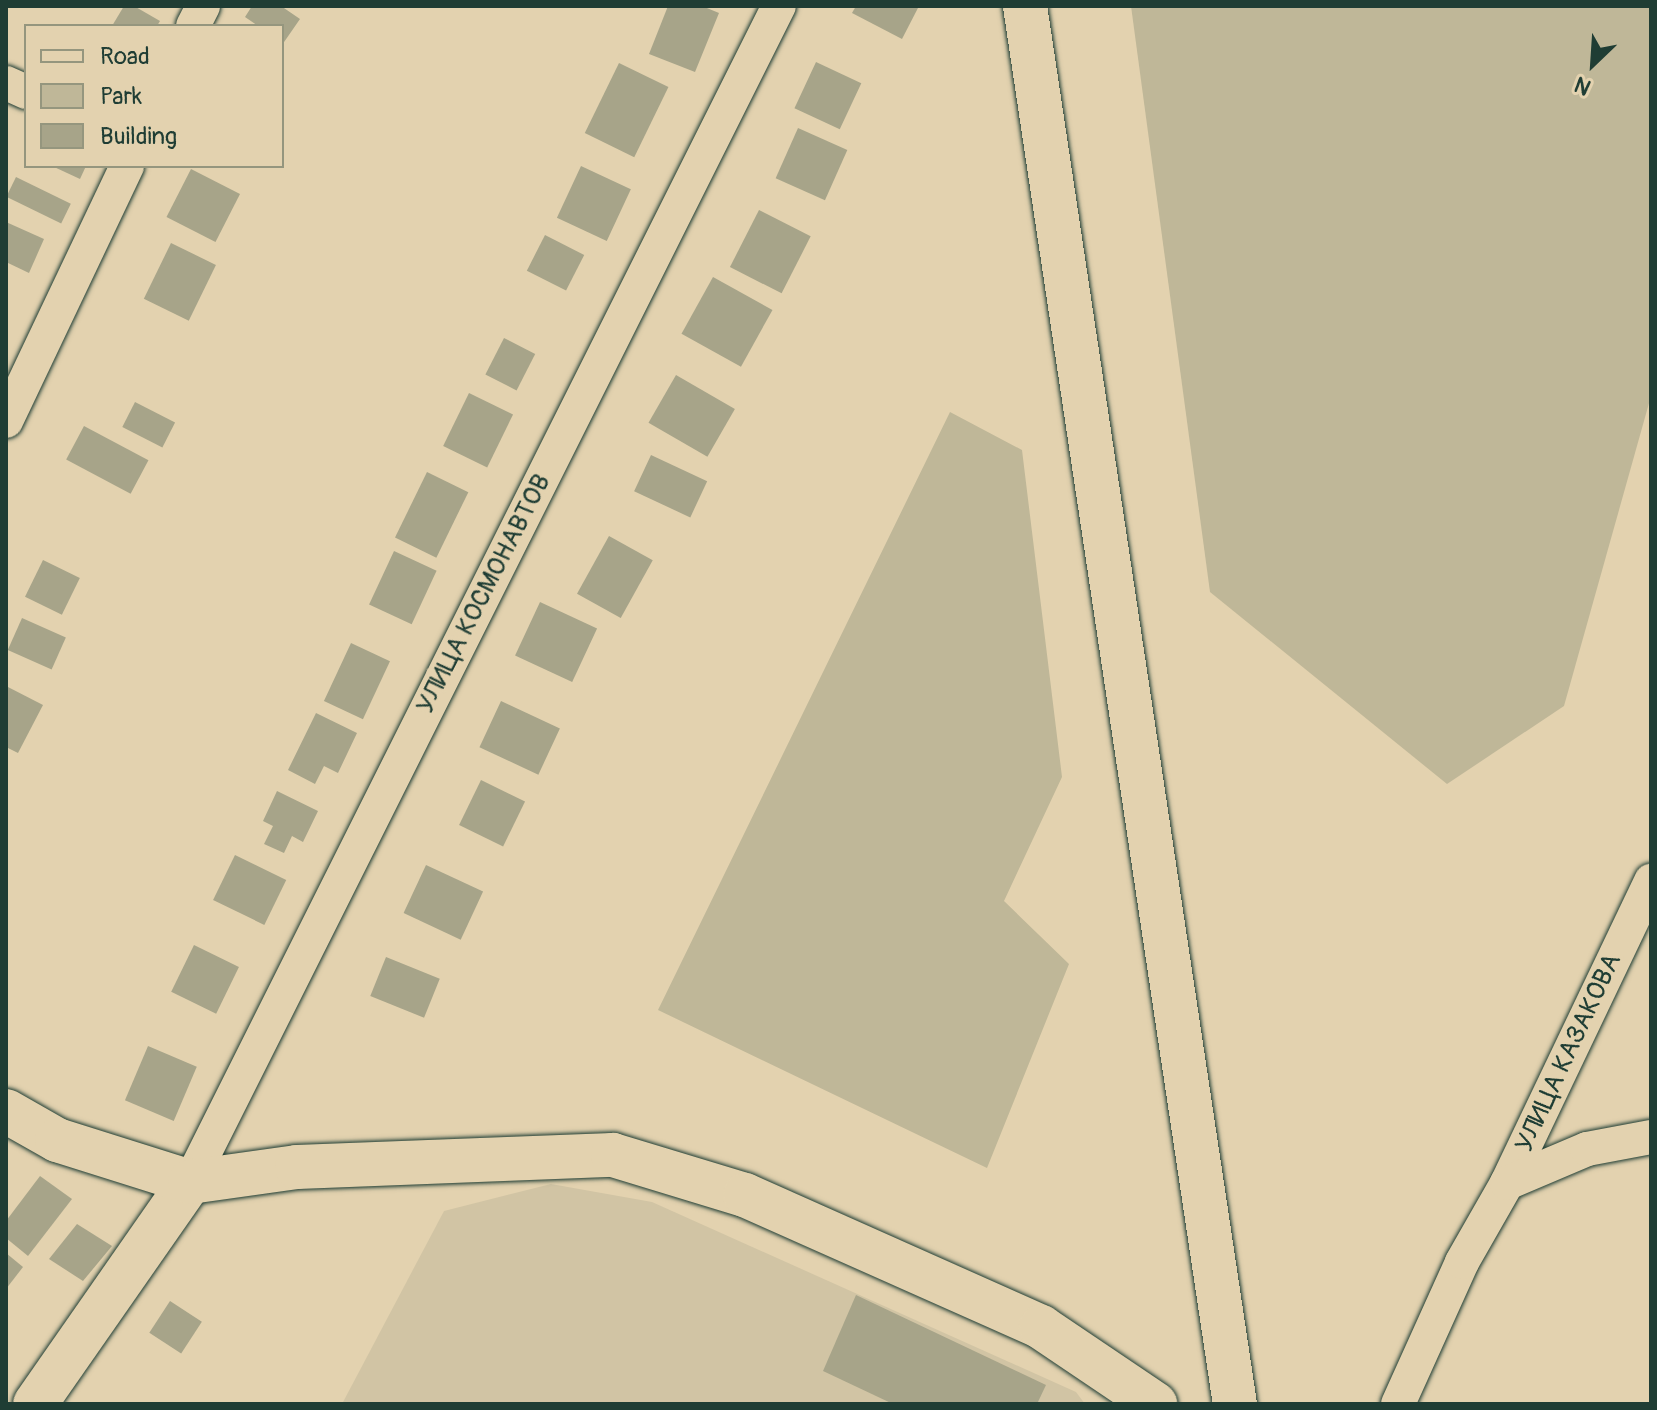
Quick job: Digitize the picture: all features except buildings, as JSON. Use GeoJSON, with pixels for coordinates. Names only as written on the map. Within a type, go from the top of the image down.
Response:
{"type":"FeatureCollection","features":[{"type":"Feature","properties":{"kind":"main road"},"geometry":{"type":"LineString","coordinates":[[1025,6],[1235,1404]]}},
{"type":"Feature","properties":{"kind":"main road"},"geometry":{"type":"LineString","coordinates":[[6,1111],[57,1140],[190,1182],[297,1167],[613,1155],[745,1195],[1041,1327],[1155,1404]]}},
{"type":"Feature","properties":{"kind":"main road"},"geometry":{"type":"LineString","coordinates":[[35,1404],[190,1182]]}},
{"type":"Feature","properties":{"kind":"street"},"geometry":{"type":"LineString","coordinates":[[194,24],[203,6]]}},
{"type":"Feature","properties":{"kind":"street","name":"УЛИЦА КОСМОНАВТОВ"},"geometry":{"type":"LineString","coordinates":[[190,1182],[779,6]]}},
{"type":"Feature","properties":{"kind":"street"},"geometry":{"type":"LineString","coordinates":[[6,421],[126,168]]}},
{"type":"Feature","properties":{"kind":"street","name":"УЛИЦА КАЗАКОВА"},"geometry":{"type":"LineString","coordinates":[[1398,1404],[1462,1262],[1507,1183],[1651,881]]}},
{"type":"Feature","properties":{"kind":"street","name":"УЛИЦА КАЗАКОВА"},"geometry":{"type":"LineString","coordinates":[[1507,1183],[1587,1149],[1651,1137]]}},
{"type":"Feature","properties":{"kind":"shaded area"},"geometry":{"type":"Polygon","coordinates":[[[551,1184],[652,1202],[1076,1392],[1085,1404],[342,1404],[444,1211],[551,1184]]]}},
{"type":"Feature","properties":{"kind":"green space"},"geometry":{"type":"Polygon","coordinates":[[[1131,6],[1651,6],[1651,396],[1564,706],[1447,784],[1210,592],[1131,6]]]}},
{"type":"Feature","properties":{"kind":"green space"},"geometry":{"type":"Polygon","coordinates":[[[950,412],[1022,450],[1062,777],[1004,901],[1069,964],[987,1168],[658,1010],[950,412]]]}}]}
